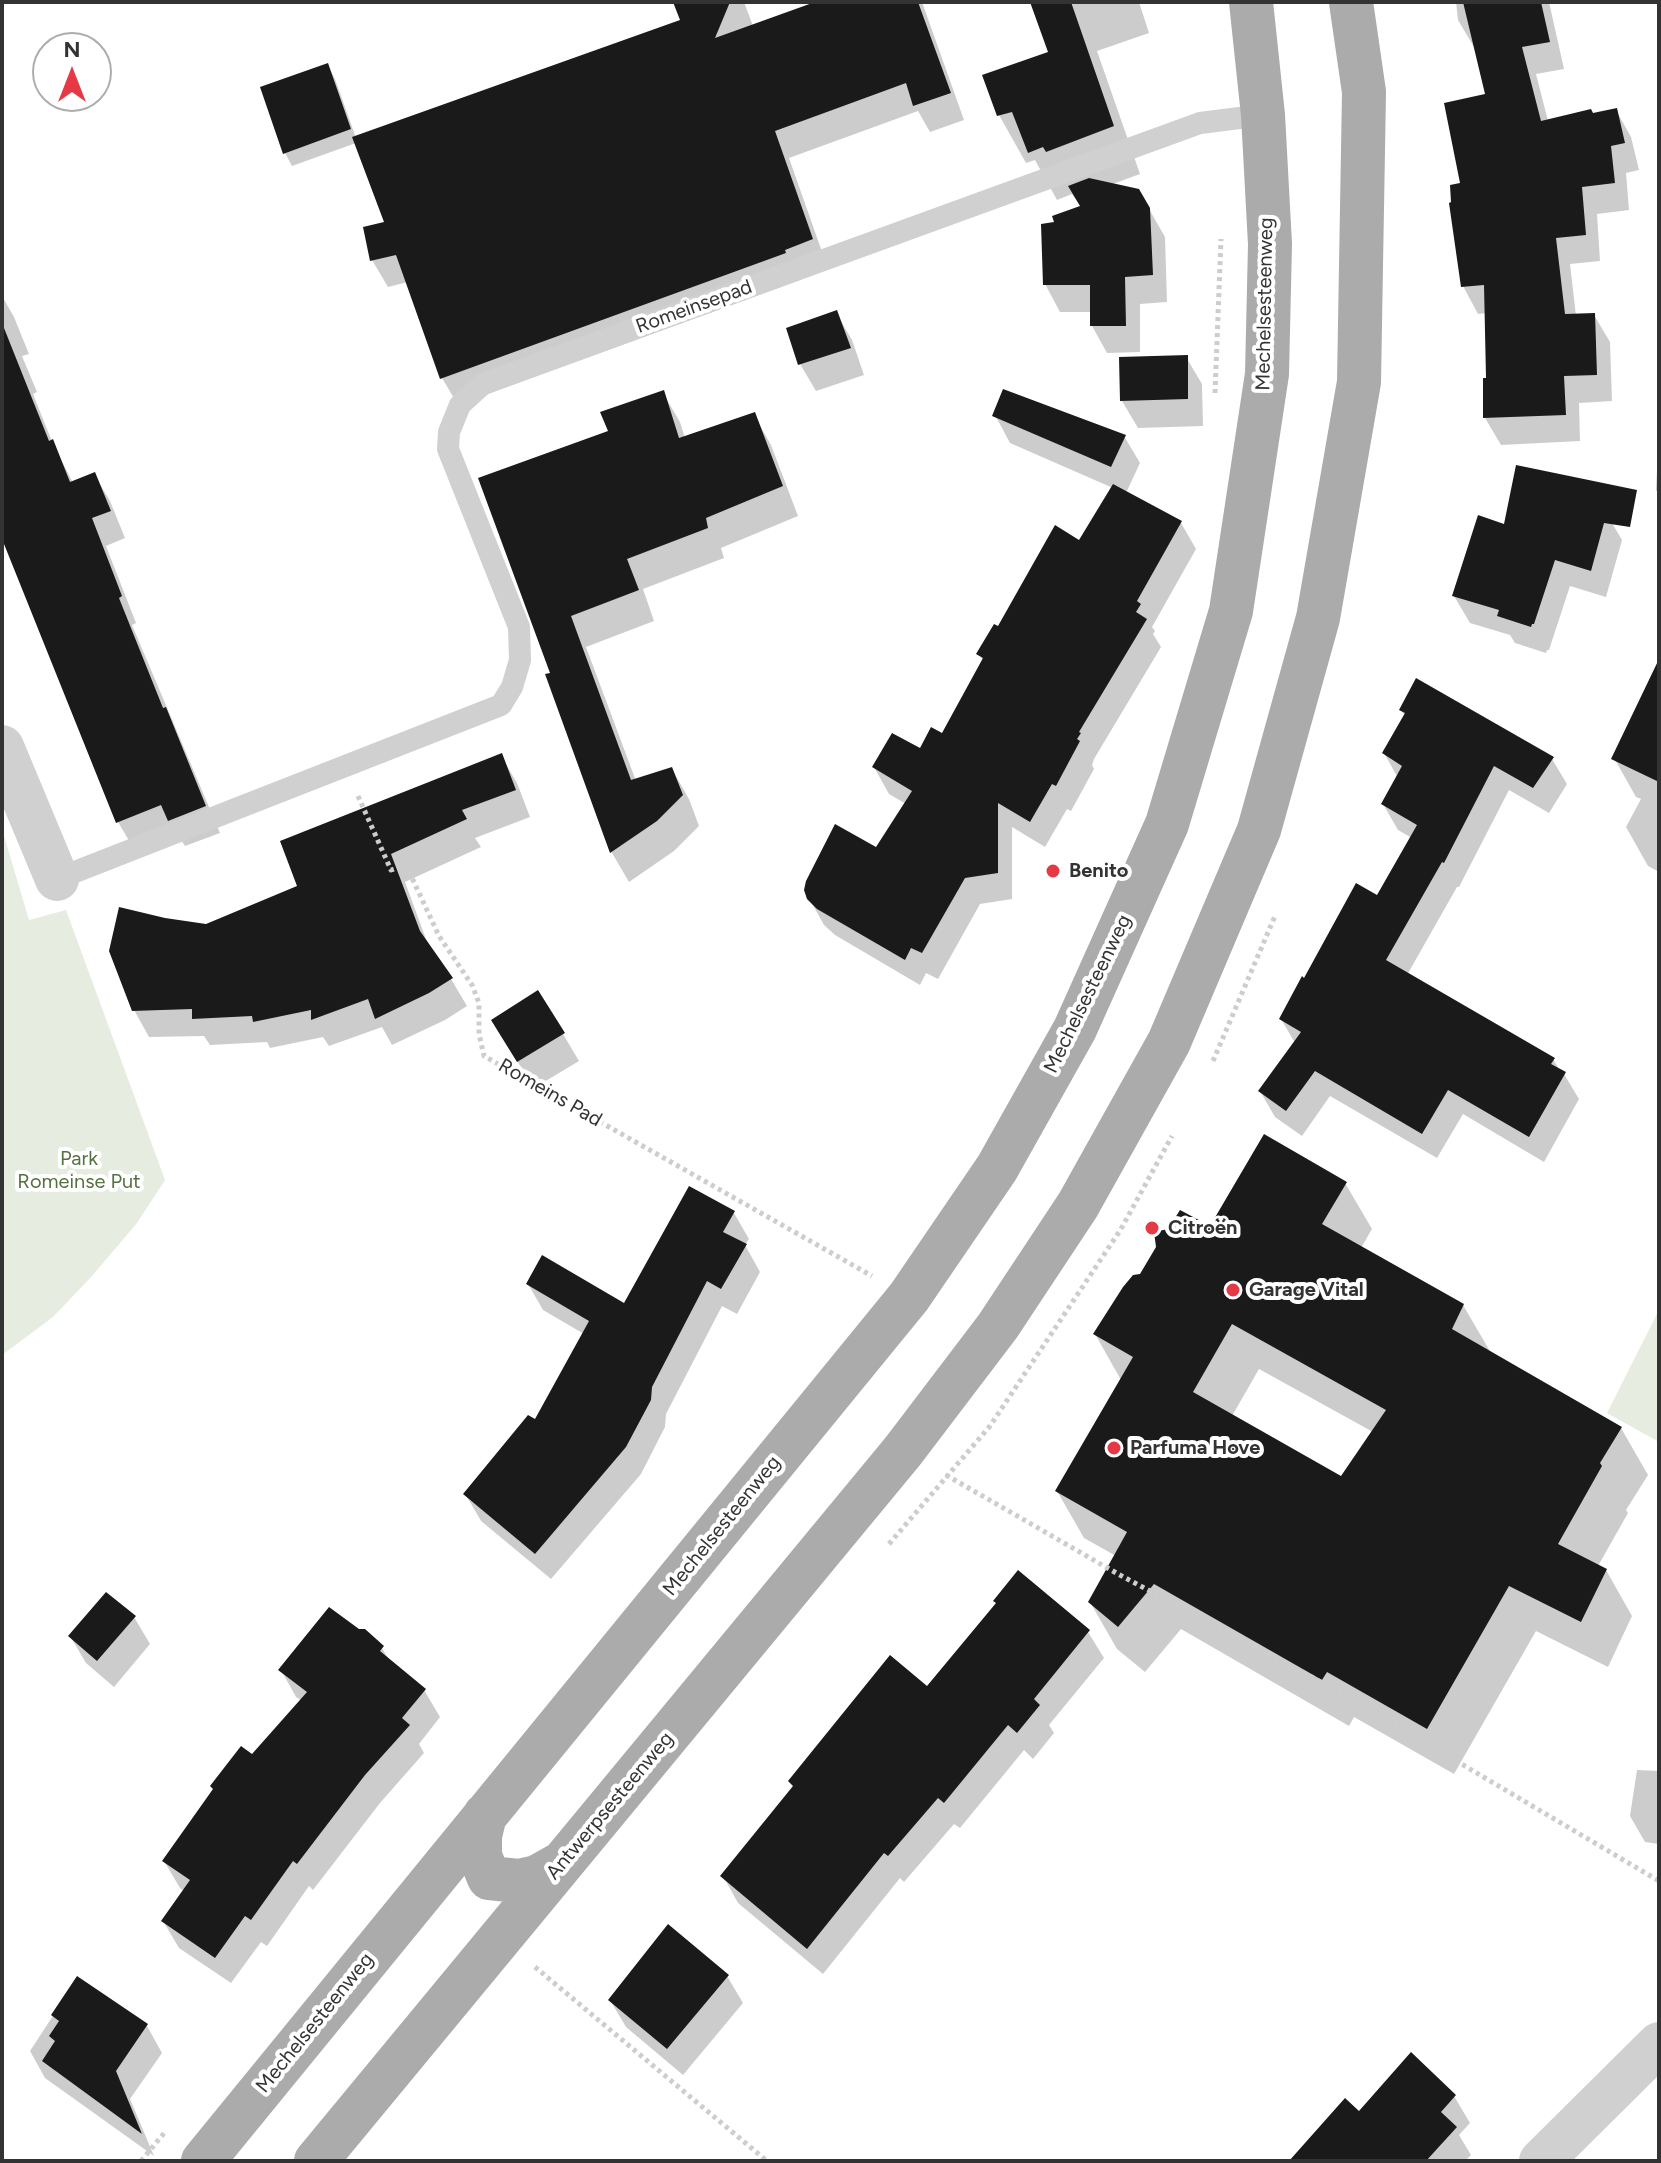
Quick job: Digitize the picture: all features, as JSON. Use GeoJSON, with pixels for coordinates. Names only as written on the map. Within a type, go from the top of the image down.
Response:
{"type":"FeatureCollection","features":[{"type":"Feature","properties":{"kind":"main road","name":"Mechelsesteenweg"},"geometry":{"type":"LineString","coordinates":[[203,2161],[909,1297],[997,1168],[1075,1029],[1167,824],[1231,611],[1267,374],[1270,244],[1263,115],[1251,2]]}},
{"type":"Feature","properties":{"kind":"main road","name":"Antwerpsesteenweg"},"geometry":{"type":"LineString","coordinates":[[316,2161],[903,1451],[998,1326],[1078,1205],[1169,1042],[1259,830],[1318,618],[1359,382],[1364,92],[1351,2]]}},
{"type":"Feature","properties":{"kind":"main road"},"geometry":{"type":"LineString","coordinates":[[485,1815],[480,1836],[480,1856],[501,1909],[503,1935]]}},
{"type":"Feature","properties":{"kind":"main road"},"geometry":{"type":"LineString","coordinates":[[428,1885],[472,1873],[519,1881],[537,1877],[562,1863]]}},
{"type":"Feature","properties":{"kind":"street"},"geometry":{"type":"LineString","coordinates":[[2,747],[57,879]]}},
{"type":"Feature","properties":{"kind":"street"},"geometry":{"type":"LineString","coordinates":[[1541,2161],[1659,2044]]}},
{"type":"Feature","properties":{"kind":"lane","name":"Romeinsepad"},"geometry":{"type":"LineString","coordinates":[[57,879],[501,705],[512,687],[520,660],[519,627],[448,449],[449,432],[460,405],[483,384],[1200,123],[1263,115]]}},
{"type":"Feature","properties":{"kind":"path"},"geometry":{"type":"LineString","coordinates":[[1215,397],[1222,230]]}},
{"type":"Feature","properties":{"kind":"path","name":"Romeins Pad"},"geometry":{"type":"LineString","coordinates":[[345,766],[391,870],[406,865],[439,936],[472,985],[479,1003],[479,1034],[484,1056],[870,1275]]}},
{"type":"Feature","properties":{"kind":"path"},"geometry":{"type":"LineString","coordinates":[[947,1476],[1118,1574],[1345,1695],[1659,1881]]}},
{"type":"Feature","properties":{"kind":"path"},"geometry":{"type":"LineString","coordinates":[[535,1967],[767,2161]]}},
{"type":"Feature","properties":{"kind":"path"},"geometry":{"type":"LineString","coordinates":[[141,2161],[170,2127]]}},
{"type":"Feature","properties":{"kind":"green space","name":"Park Romeinse Put"},"geometry":{"type":"Polygon","coordinates":[[[2,829],[29,920],[66,910],[165,1180],[137,1223],[92,1276],[53,1317],[2,1355],[2,829]]]}},
{"type":"Feature","properties":{"kind":"green space"},"geometry":{"type":"Polygon","coordinates":[[[1659,1310],[1659,1442],[1607,1413],[1659,1310]]]}},
{"type":"Feature","properties":{"kind":"building"},"geometry":{"type":"Polygon","coordinates":[[[673,2],[730,2],[715,38],[815,2],[918,2],[951,93],[913,106],[906,83],[775,131],[813,239],[785,250],[786,253],[440,379],[396,255],[370,261],[363,227],[384,222],[352,137],[680,20],[673,2]]]}},
{"type":"Feature","properties":{"kind":"building"},"geometry":{"type":"Polygon","coordinates":[[[1030,2],[1071,2],[1114,126],[1046,152],[1043,147],[1028,153],[1012,112],[997,116],[982,75],[1048,52],[1030,2]]]}},
{"type":"Feature","properties":{"kind":"building"},"geometry":{"type":"Polygon","coordinates":[[[1463,2],[1541,2],[1550,42],[1522,47],[1541,121],[1591,109],[1593,113],[1617,108],[1625,143],[1611,146],[1615,183],[1582,187],[1586,235],[1556,238],[1565,314],[1595,313],[1597,375],[1564,376],[1566,415],[1483,418],[1483,378],[1486,378],[1484,285],[1461,287],[1449,203],[1450,185],[1460,183],[1444,103],[1485,94],[1463,2]]]}},
{"type":"Feature","properties":{"kind":"building"},"geometry":{"type":"Polygon","coordinates":[[[328,63],[351,129],[283,154],[260,87],[328,63]]]}},
{"type":"Feature","properties":{"kind":"building"},"geometry":{"type":"Polygon","coordinates":[[[1089,178],[1139,189],[1150,208],[1153,275],[1125,277],[1126,326],[1090,326],[1090,285],[1043,285],[1041,224],[1054,222],[1052,216],[1080,206],[1068,186],[1089,178]]]}},
{"type":"Feature","properties":{"kind":"building"},"geometry":{"type":"Polygon","coordinates":[[[837,310],[851,348],[798,365],[786,328],[837,310]]]}},
{"type":"Feature","properties":{"kind":"building"},"geometry":{"type":"Polygon","coordinates":[[[4,328],[49,441],[53,439],[70,482],[95,472],[111,511],[92,518],[122,596],[119,598],[206,806],[168,821],[161,805],[116,823],[2,539],[4,328]]]}},
{"type":"Feature","properties":{"kind":"building"},"geometry":{"type":"Polygon","coordinates":[[[1188,355],[1188,399],[1120,401],[1119,357],[1188,355]]]}},
{"type":"Feature","properties":{"kind":"building"},"geometry":{"type":"Polygon","coordinates":[[[1003,389],[1126,435],[1111,467],[992,416],[1003,389]]]}},
{"type":"Feature","properties":{"kind":"building"},"geometry":{"type":"Polygon","coordinates":[[[664,390],[679,438],[755,412],[783,486],[706,518],[708,528],[627,559],[639,590],[571,616],[631,780],[672,767],[683,795],[657,821],[610,853],[545,674],[550,673],[478,478],[608,431],[600,412],[664,390]]]}},
{"type":"Feature","properties":{"kind":"building"},"geometry":{"type":"Polygon","coordinates":[[[1516,465],[1637,490],[1630,527],[1604,523],[1591,571],[1555,560],[1531,627],[1497,616],[1499,610],[1452,596],[1478,515],[1504,524],[1516,465]]]}},
{"type":"Feature","properties":{"kind":"building"},"geometry":{"type":"Polygon","coordinates":[[[1113,484],[1182,521],[1137,601],[1141,604],[1136,612],[1147,619],[1079,732],[1077,739],[1080,741],[1056,786],[1052,784],[1030,822],[998,803],[998,873],[965,878],[922,953],[911,948],[905,960],[817,909],[807,899],[804,890],[806,881],[835,824],[876,847],[912,791],[872,767],[892,733],[920,748],[931,727],[942,733],[983,658],[976,654],[994,624],[998,626],[1055,525],[1079,540],[1113,484]]]}},
{"type":"Feature","properties":{"kind":"building"},"geometry":{"type":"Polygon","coordinates":[[[1659,659],[1659,782],[1611,759],[1659,659]]]}},
{"type":"Feature","properties":{"kind":"building"},"geometry":{"type":"Polygon","coordinates":[[[1416,678],[1554,757],[1533,788],[1494,766],[1444,863],[1386,960],[1555,1058],[1551,1064],[1566,1072],[1529,1137],[1448,1090],[1422,1134],[1315,1071],[1286,1111],[1258,1091],[1301,1032],[1279,1019],[1356,883],[1377,895],[1417,825],[1381,804],[1402,766],[1382,753],[1405,713],[1399,710],[1416,678]]]}},
{"type":"Feature","properties":{"kind":"building"},"geometry":{"type":"Polygon","coordinates":[[[502,753],[516,790],[462,810],[467,819],[391,854],[420,931],[453,978],[375,1019],[368,999],[311,1020],[311,1010],[253,1022],[252,1016],[192,1019],[192,1009],[132,1011],[109,951],[119,907],[206,924],[297,886],[280,841],[502,753]]]}},
{"type":"Feature","properties":{"kind":"building"},"geometry":{"type":"Polygon","coordinates":[[[538,990],[565,1033],[517,1062],[491,1020],[538,990]]]}},
{"type":"Feature","properties":{"kind":"building"},"geometry":{"type":"Polygon","coordinates":[[[1264,1134],[1347,1182],[1322,1224],[1464,1304],[1452,1329],[1622,1427],[1558,1544],[1607,1569],[1581,1622],[1509,1586],[1427,1729],[1327,1672],[1322,1680],[1154,1584],[1118,1627],[1088,1602],[1127,1532],[1055,1491],[1133,1357],[1093,1334],[1123,1287],[1133,1275],[1140,1274],[1156,1247],[1154,1232],[1168,1229],[1180,1210],[1210,1226],[1264,1134]],[[1232,1324],[1193,1392],[1341,1476],[1386,1410],[1232,1324]]]}},
{"type":"Feature","properties":{"kind":"building"},"geometry":{"type":"Polygon","coordinates":[[[689,1186],[735,1211],[723,1232],[747,1244],[721,1289],[707,1281],[652,1387],[651,1400],[626,1447],[535,1554],[463,1494],[528,1415],[535,1419],[589,1321],[526,1284],[542,1255],[624,1303],[689,1186]]]}},
{"type":"Feature","properties":{"kind":"building"},"geometry":{"type":"Polygon","coordinates":[[[1018,1570],[1090,1630],[1034,1699],[1040,1705],[1017,1733],[1008,1725],[944,1803],[938,1798],[888,1856],[884,1853],[807,1949],[720,1876],[793,1786],[788,1781],[890,1655],[927,1686],[996,1603],[993,1601],[1018,1570]]]}},
{"type":"Feature","properties":{"kind":"building"},"geometry":{"type":"Polygon","coordinates":[[[106,1592],[136,1616],[97,1661],[68,1636],[106,1592]]]}},
{"type":"Feature","properties":{"kind":"building"},"geometry":{"type":"Polygon","coordinates":[[[329,1607],[359,1629],[365,1629],[384,1646],[380,1651],[426,1689],[402,1718],[410,1725],[365,1775],[297,1864],[293,1861],[251,1920],[245,1916],[215,1958],[161,1921],[190,1880],[162,1861],[213,1789],[210,1786],[241,1746],[252,1754],[307,1692],[278,1670],[329,1607]]]}},
{"type":"Feature","properties":{"kind":"building"},"geometry":{"type":"Polygon","coordinates":[[[668,1924],[729,1975],[667,2049],[608,2000],[668,1924]]]}},
{"type":"Feature","properties":{"kind":"building"},"geometry":{"type":"Polygon","coordinates":[[[77,1976],[148,2024],[116,2071],[142,2134],[42,2061],[55,2041],[49,2036],[59,2021],[51,2015],[77,1976]]]}},
{"type":"Feature","properties":{"kind":"building"},"geometry":{"type":"Polygon","coordinates":[[[1411,2052],[1456,2095],[1441,2112],[1457,2127],[1426,2161],[1289,2161],[1345,2098],[1359,2111],[1411,2052]]]}},
{"type":"Feature","properties":{"kind":"place","name":"Benito"},"geometry":{"type":"Point","coordinates":[1053,871]}},
{"type":"Feature","properties":{"kind":"place","name":"Citroën"},"geometry":{"type":"Point","coordinates":[1152,1228]}},
{"type":"Feature","properties":{"kind":"place","name":"Garage Vital"},"geometry":{"type":"Point","coordinates":[1233,1290]}},
{"type":"Feature","properties":{"kind":"place","name":"Parfuma Hove"},"geometry":{"type":"Point","coordinates":[1114,1448]}}]}
